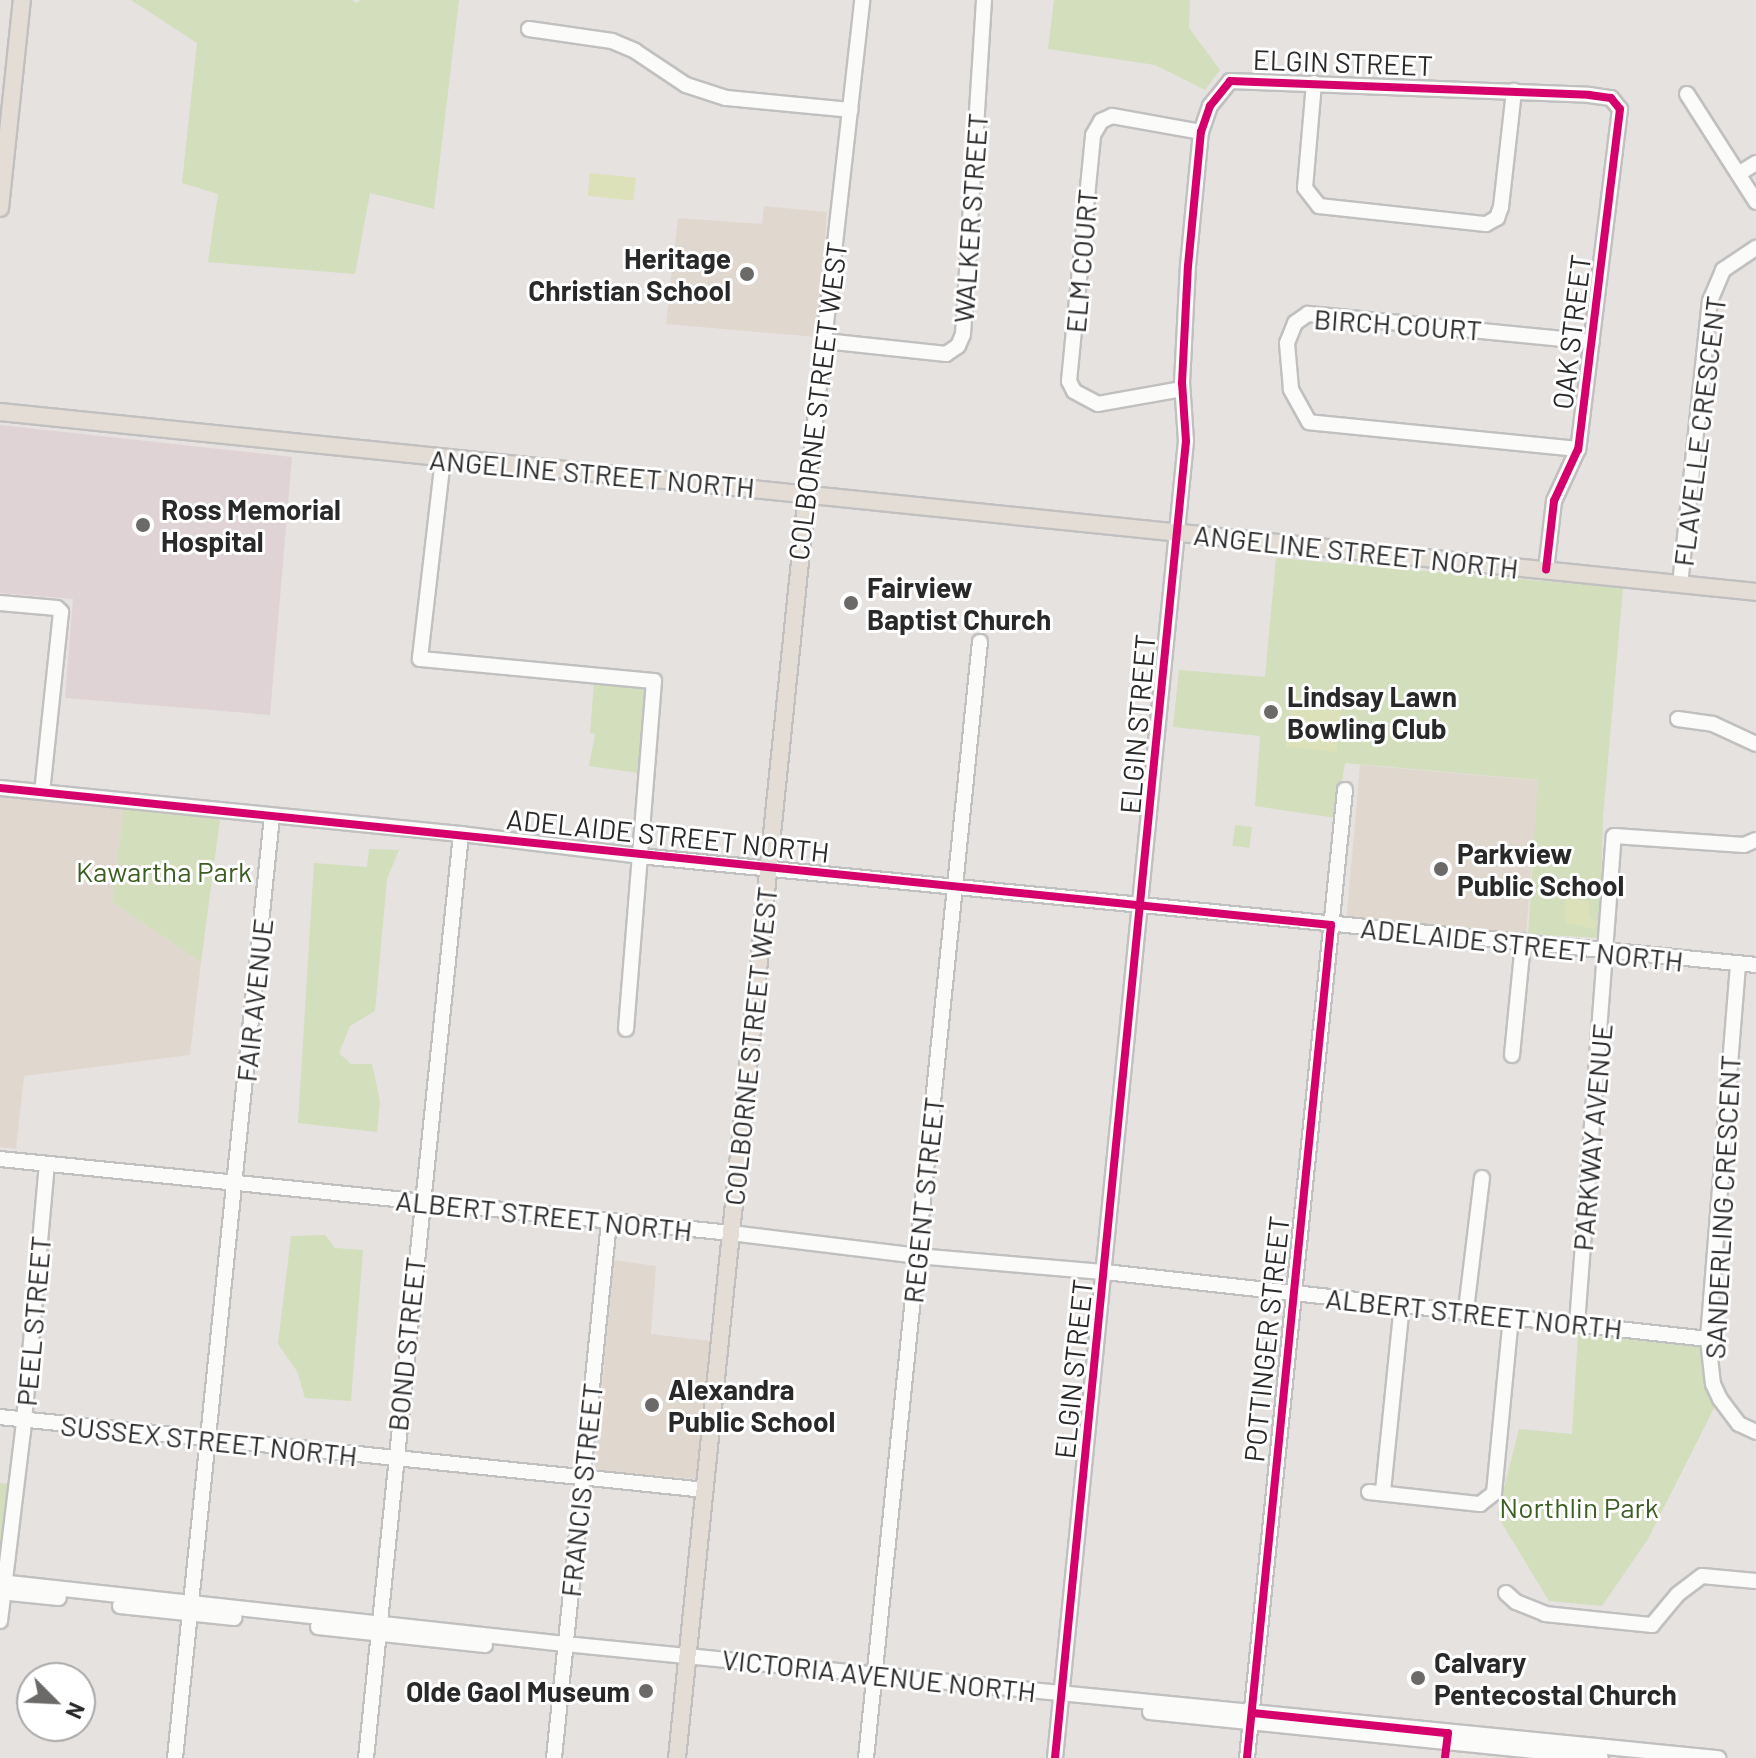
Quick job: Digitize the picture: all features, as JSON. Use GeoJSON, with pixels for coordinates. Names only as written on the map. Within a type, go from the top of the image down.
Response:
{"type":"FeatureCollection","features":[{"type":"Feature","properties":{"kind":"main road"},"geometry":{"type":"LineString","coordinates":[[0,208],[22,0]]}},
{"type":"Feature","properties":{"kind":"main road","name":"ANGELINE STREET NORTH"},"geometry":{"type":"LineString","coordinates":[[0,412],[1756,592]]}},
{"type":"Feature","properties":{"kind":"main road","name":"COLBORNE STREET WEST"},"geometry":{"type":"LineString","coordinates":[[677,1758],[807,493]]}},
{"type":"Feature","properties":{"kind":"street","name":"COLBORNE STREET WEST"},"geometry":{"type":"LineString","coordinates":[[807,493],[862,0]]}},
{"type":"Feature","properties":{"kind":"street","name":"WALKER STREET"},"geometry":{"type":"LineString","coordinates":[[825,341],[946,354],[958,346],[963,334],[984,0]]}},
{"type":"Feature","properties":{"kind":"street"},"geometry":{"type":"LineString","coordinates":[[529,29],[612,41],[635,51],[686,85],[726,98],[850,110]]}},
{"type":"Feature","properties":{"kind":"street","name":"ELGIN STREET"},"geometry":{"type":"LineString","coordinates":[[1055,1758],[1187,423],[1182,389],[1188,266],[1201,132],[1210,106],[1230,81],[1514,91],[1611,98]]}},
{"type":"Feature","properties":{"kind":"street"},"geometry":{"type":"LineString","coordinates":[[1314,83],[1305,188],[1319,206],[1486,224],[1497,218],[1501,207],[1514,91]]}},
{"type":"Feature","properties":{"kind":"street"},"geometry":{"type":"LineString","coordinates":[[1687,94],[1756,202]]}},
{"type":"Feature","properties":{"kind":"street","name":"OAK STREET"},"geometry":{"type":"LineString","coordinates":[[1546,570],[1554,501],[1578,449],[1620,109],[1611,98]]}},
{"type":"Feature","properties":{"kind":"street","name":"ELM COURT"},"geometry":{"type":"LineString","coordinates":[[1182,389],[1098,404],[1074,391],[1069,381],[1093,135],[1101,121],[1112,116],[1201,132]]}},
{"type":"Feature","properties":{"kind":"street"},"geometry":{"type":"LineString","coordinates":[[1740,173],[1756,163]]}},
{"type":"Feature","properties":{"kind":"street","name":"FLAVELLE CRESCENT"},"geometry":{"type":"LineString","coordinates":[[1680,585],[1710,301],[1723,270],[1756,248]]}},
{"type":"Feature","properties":{"kind":"street","name":"BIRCH COURT"},"geometry":{"type":"LineString","coordinates":[[1578,449],[1309,422],[1291,389],[1287,343],[1295,323],[1308,314],[1592,342]]}},
{"type":"Feature","properties":{"kind":"street"},"geometry":{"type":"LineString","coordinates":[[443,459],[420,659],[654,681],[626,1029]]}},
{"type":"Feature","properties":{"kind":"street"},"geometry":{"type":"LineString","coordinates":[[0,603],[57,608],[61,612],[42,792]]}},
{"type":"Feature","properties":{"kind":"street","name":"REGENT STREET"},"geometry":{"type":"LineString","coordinates":[[866,1758],[980,642]]}},
{"type":"Feature","properties":{"kind":"street"},"geometry":{"type":"LineString","coordinates":[[1678,719],[1713,724],[1756,744]]}},
{"type":"Feature","properties":{"kind":"street","name":"ADELAIDE STREET NORTH"},"geometry":{"type":"LineString","coordinates":[[0,788],[461,834],[639,856],[1756,965]]}},
{"type":"Feature","properties":{"kind":"street","name":"POTTINGER STREET"},"geometry":{"type":"LineString","coordinates":[[1247,1758],[1345,790]]}},
{"type":"Feature","properties":{"kind":"street","name":"FAIR AVENUE"},"geometry":{"type":"LineString","coordinates":[[175,1758],[272,816]]}},
{"type":"Feature","properties":{"kind":"street","name":"BOND STREET"},"geometry":{"type":"LineString","coordinates":[[366,1758],[420,1203],[461,834]]}},
{"type":"Feature","properties":{"kind":"street","name":"PARKWAY AVENUE"},"geometry":{"type":"LineString","coordinates":[[1577,1324],[1614,836],[1744,845],[1756,840]]}},
{"type":"Feature","properties":{"kind":"street"},"geometry":{"type":"LineString","coordinates":[[1512,1055],[1523,942]]}},
{"type":"Feature","properties":{"kind":"street","name":"SANDERLING CRESCENT"},"geometry":{"type":"LineString","coordinates":[[1738,965],[1708,1339],[1713,1384],[1720,1399],[1739,1424],[1756,1432]]}},
{"type":"Feature","properties":{"kind":"street","name":"ALBERT STREET NORTH"},"geometry":{"type":"LineString","coordinates":[[0,1159],[731,1233],[917,1256],[1466,1310],[1708,1339]]}},
{"type":"Feature","properties":{"kind":"street","name":"PEEL STREET"},"geometry":{"type":"LineString","coordinates":[[0,1621],[24,1420],[47,1164]]}},
{"type":"Feature","properties":{"kind":"street"},"geometry":{"type":"LineString","coordinates":[[1466,1310],[1482,1178]]}},
{"type":"Feature","properties":{"kind":"street","name":"FRANCIS STREET"},"geometry":{"type":"LineString","coordinates":[[554,1758],[609,1222]]}},
{"type":"Feature","properties":{"kind":"street"},"geometry":{"type":"LineString","coordinates":[[1402,1304],[1376,1492],[1480,1504],[1494,1493],[1511,1315]]}},
{"type":"Feature","properties":{"kind":"street","name":"SUSSEX STREET NORTH"},"geometry":{"type":"LineString","coordinates":[[0,1417],[705,1490]]}},
{"type":"Feature","properties":{"kind":"street"},"geometry":{"type":"LineString","coordinates":[[1506,1593],[1516,1602],[1545,1614],[1652,1625],[1678,1594],[1702,1576],[1756,1581]]}},
{"type":"Feature","properties":{"kind":"street","name":"VICTORIA AVENUE NORTH"},"geometry":{"type":"LineString","coordinates":[[2,1587],[473,1639],[975,1687],[1498,1743],[1718,1758]]}},
{"type":"Feature","properties":{"kind":"street","name":"VICTORIA AVENUE NORTH"},"geometry":{"type":"LineString","coordinates":[[1498,1743],[1601,1758]]}},
{"type":"Feature","properties":{"kind":"shaded area","name":"Heritage Christian School"},"geometry":{"type":"Polygon","coordinates":[[[764,206],[827,212],[817,337],[666,324],[678,218],[762,224],[764,206]]]}},
{"type":"Feature","properties":{"kind":"shaded area","name":"Ross Memorial Hospital"},"geometry":{"type":"Polygon","coordinates":[[[0,425],[292,457],[270,715],[65,698],[73,599],[0,593],[0,425]]]}},
{"type":"Feature","properties":{"kind":"shaded area","name":"Parkview Public School"},"geometry":{"type":"Polygon","coordinates":[[[1360,765],[1539,781],[1526,935],[1346,919],[1360,765]]]}},
{"type":"Feature","properties":{"kind":"shaded area"},"geometry":{"type":"Polygon","coordinates":[[[0,795],[124,807],[112,902],[201,962],[190,1055],[24,1076],[16,1149],[0,1147],[0,795]]]}},
{"type":"Feature","properties":{"kind":"shaded area","name":"Alexandra Public School"},"geometry":{"type":"Polygon","coordinates":[[[614,1260],[656,1266],[651,1334],[711,1341],[698,1479],[594,1470],[614,1260]]]}},
{"type":"Feature","properties":{"kind":"green space"},"geometry":{"type":"Polygon","coordinates":[[[131,0],[352,0],[356,3],[361,0],[459,0],[434,209],[370,193],[355,274],[208,262],[218,194],[182,183],[197,43],[131,0]]]}},
{"type":"Feature","properties":{"kind":"green space"},"geometry":{"type":"Polygon","coordinates":[[[1054,0],[1190,0],[1189,28],[1220,70],[1205,90],[1155,65],[1048,49],[1054,0]]]}},
{"type":"Feature","properties":{"kind":"green space"},"geometry":{"type":"Polygon","coordinates":[[[590,173],[636,178],[633,201],[588,196],[590,173]]]}},
{"type":"Feature","properties":{"kind":"green space"},"geometry":{"type":"Polygon","coordinates":[[[1276,558],[1623,588],[1603,817],[1600,938],[1528,934],[1538,780],[1345,763],[1336,818],[1255,806],[1260,736],[1173,727],[1179,670],[1265,677],[1276,558]]]}},
{"type":"Feature","properties":{"kind":"green space"},"geometry":{"type":"Polygon","coordinates":[[[594,683],[645,688],[638,773],[589,766],[595,734],[590,733],[594,683]]]}},
{"type":"Feature","properties":{"kind":"green space"},"geometry":{"type":"Polygon","coordinates":[[[1291,697],[1342,702],[1336,752],[1286,747],[1291,697]]]}},
{"type":"Feature","properties":{"kind":"green space","name":"Kawartha Park"},"geometry":{"type":"Polygon","coordinates":[[[124,807],[220,819],[201,962],[112,902],[124,807]]]}},
{"type":"Feature","properties":{"kind":"green space"},"geometry":{"type":"Polygon","coordinates":[[[1235,825],[1252,827],[1249,848],[1232,846],[1235,825]]]}},
{"type":"Feature","properties":{"kind":"green space"},"geometry":{"type":"Polygon","coordinates":[[[369,849],[399,850],[387,879],[375,1011],[350,1026],[339,1053],[351,1064],[372,1064],[380,1101],[377,1132],[298,1123],[314,863],[367,867],[369,849]]]}},
{"type":"Feature","properties":{"kind":"green space"},"geometry":{"type":"Polygon","coordinates":[[[1566,898],[1589,901],[1589,918],[1597,921],[1595,929],[1565,923],[1566,898]]]}},
{"type":"Feature","properties":{"kind":"green space"},"geometry":{"type":"Polygon","coordinates":[[[325,1235],[335,1248],[363,1250],[351,1401],[305,1398],[297,1371],[278,1344],[291,1236],[325,1235]]]}},
{"type":"Feature","properties":{"kind":"green space","name":"Northlin Park"},"geometry":{"type":"Polygon","coordinates":[[[1578,1335],[1708,1347],[1714,1391],[1714,1408],[1648,1539],[1602,1606],[1549,1601],[1497,1515],[1519,1429],[1572,1434],[1578,1335]]]}},
{"type":"Feature","properties":{"kind":"green space"},"geometry":{"type":"Polygon","coordinates":[[[0,1483],[13,1485],[0,1569],[0,1483]]]}},
{"type":"Feature","properties":{"kind":"cycle path"},"geometry":{"type":"LineString","coordinates":[[1055,1758],[1186,441],[1182,383],[1188,266],[1201,132],[1210,106],[1230,81],[1589,95],[1611,98],[1620,109],[1578,449],[1554,501],[1546,570]]}},
{"type":"Feature","properties":{"kind":"cycle path"},"geometry":{"type":"LineString","coordinates":[[0,788],[1331,925],[1247,1758]]}},
{"type":"Feature","properties":{"kind":"cycle path"},"geometry":{"type":"LineString","coordinates":[[1253,1713],[1448,1733],[1445,1758]]}},
{"type":"Feature","properties":{"kind":"place","name":"Heritage Christian School"},"geometry":{"type":"Point","coordinates":[747,274]}},
{"type":"Feature","properties":{"kind":"place","name":"Ross Memorial Hospital"},"geometry":{"type":"Point","coordinates":[143,525]}},
{"type":"Feature","properties":{"kind":"place","name":"Fairview Baptist Church"},"geometry":{"type":"Point","coordinates":[851,603]}},
{"type":"Feature","properties":{"kind":"place","name":"Lindsay Lawn Bowling Club"},"geometry":{"type":"Point","coordinates":[1271,712]}},
{"type":"Feature","properties":{"kind":"place","name":"Parkview Public School"},"geometry":{"type":"Point","coordinates":[1441,869]}},
{"type":"Feature","properties":{"kind":"place","name":"Alexandra Public School"},"geometry":{"type":"Point","coordinates":[652,1405]}},
{"type":"Feature","properties":{"kind":"place","name":"Calvary Pentecostal Church"},"geometry":{"type":"Point","coordinates":[1418,1678]}},
{"type":"Feature","properties":{"kind":"place","name":"Olde Gaol Museum"},"geometry":{"type":"Point","coordinates":[646,1691]}}]}
